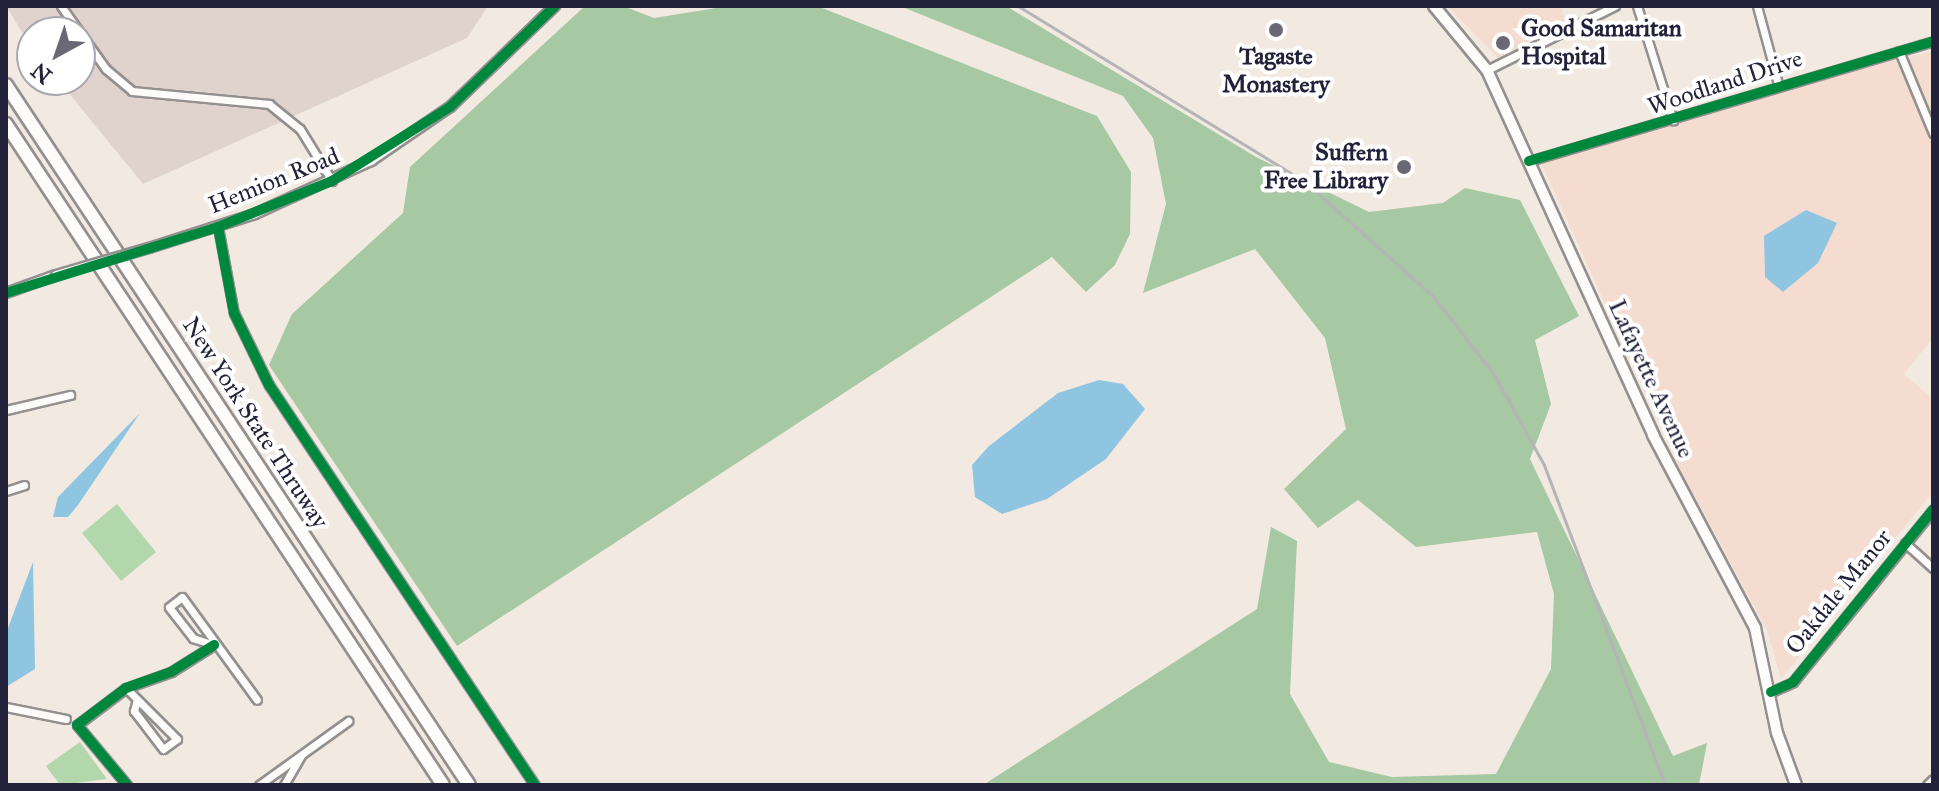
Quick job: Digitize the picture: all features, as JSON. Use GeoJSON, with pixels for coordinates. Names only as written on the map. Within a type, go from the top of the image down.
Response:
{"type":"FeatureCollection","features":[{"type":"Feature","properties":{"kind":"highway","name":"New York State Thruway"},"geometry":{"type":"LineString","coordinates":[[6,85],[469,785]]}},
{"type":"Feature","properties":{"kind":"highway","name":"New York State Thruway"},"geometry":{"type":"LineString","coordinates":[[6,124],[443,785]]}},
{"type":"Feature","properties":{"kind":"main road","name":"Lafayette Avenue"},"geometry":{"type":"LineString","coordinates":[[1434,6],[1487,70],[1653,435],[1755,628],[1796,785]]}},
{"type":"Feature","properties":{"kind":"street"},"geometry":{"type":"LineString","coordinates":[[61,6],[106,69],[132,91],[269,104],[300,129],[332,181]]}},
{"type":"Feature","properties":{"kind":"street","name":"Hemion Road"},"geometry":{"type":"LineString","coordinates":[[6,293],[218,227],[332,181],[450,107],[555,6]]}},
{"type":"Feature","properties":{"kind":"street"},"geometry":{"type":"LineString","coordinates":[[1487,70],[1615,6]]}},
{"type":"Feature","properties":{"kind":"street"},"geometry":{"type":"LineString","coordinates":[[1637,6],[1673,120]]}},
{"type":"Feature","properties":{"kind":"street"},"geometry":{"type":"LineString","coordinates":[[1757,6],[1778,84]]}},
{"type":"Feature","properties":{"kind":"street","name":"Woodland Drive"},"geometry":{"type":"LineString","coordinates":[[1529,161],[1673,120],[1778,84],[1933,41]]}},
{"type":"Feature","properties":{"kind":"street"},"geometry":{"type":"LineString","coordinates":[[1899,51],[1933,133]]}},
{"type":"Feature","properties":{"kind":"street"},"geometry":{"type":"LineString","coordinates":[[218,227],[234,313],[263,375],[381,563],[535,785]]}},
{"type":"Feature","properties":{"kind":"street"},"geometry":{"type":"LineString","coordinates":[[6,410],[70,395]]}},
{"type":"Feature","properties":{"kind":"street"},"geometry":{"type":"LineString","coordinates":[[6,491],[24,485]]}},
{"type":"Feature","properties":{"kind":"street","name":"Oakdale Manor"},"geometry":{"type":"LineString","coordinates":[[1771,692],[1793,682],[1933,510]]}},
{"type":"Feature","properties":{"kind":"street"},"geometry":{"type":"LineString","coordinates":[[1905,543],[1933,568]]}},
{"type":"Feature","properties":{"kind":"street"},"geometry":{"type":"LineString","coordinates":[[214,645],[193,638],[169,607],[182,597],[257,700]]}},
{"type":"Feature","properties":{"kind":"street"},"geometry":{"type":"LineString","coordinates":[[127,785],[77,725],[126,688],[171,672],[214,645]]}},
{"type":"Feature","properties":{"kind":"street"},"geometry":{"type":"LineString","coordinates":[[126,688],[137,699],[148,702],[177,739],[163,749],[134,711],[137,699]]}},
{"type":"Feature","properties":{"kind":"street"},"geometry":{"type":"LineString","coordinates":[[6,707],[66,719]]}},
{"type":"Feature","properties":{"kind":"street"},"geometry":{"type":"LineString","coordinates":[[259,785],[348,721]]}},
{"type":"Feature","properties":{"kind":"street"},"geometry":{"type":"LineString","coordinates":[[284,785],[301,756]]}},
{"type":"Feature","properties":{"kind":"street"},"geometry":{"type":"LineString","coordinates":[[1927,785],[1933,779]]}},
{"type":"Feature","properties":{"kind":"shaded area"},"geometry":{"type":"Polygon","coordinates":[[[6,6],[488,6],[467,38],[143,184],[71,96],[96,96],[96,16],[16,16],[16,22],[6,6]]]}},
{"type":"Feature","properties":{"kind":"shaded area","name":"Good Samaritan Hospital"},"geometry":{"type":"Polygon","coordinates":[[[1447,6],[1561,6],[1565,21],[1498,58],[1447,6]]]}},
{"type":"Feature","properties":{"kind":"shaded area"},"geometry":{"type":"Polygon","coordinates":[[[1933,51],[1933,338],[1904,374],[1933,399],[1933,492],[1781,679],[1767,630],[1679,467],[1541,163],[1686,112],[1933,51]]]}},
{"type":"Feature","properties":{"kind":"green space"},"geometry":{"type":"Polygon","coordinates":[[[585,6],[623,6],[654,18],[729,6],[817,6],[1097,116],[1131,172],[1130,234],[1115,265],[1086,292],[1052,257],[457,646],[269,365],[292,314],[403,213],[410,167],[585,6]]]}},
{"type":"Feature","properties":{"kind":"green space"},"geometry":{"type":"Polygon","coordinates":[[[900,6],[1006,6],[1256,157],[1369,212],[1443,203],[1465,188],[1520,200],[1579,316],[1535,340],[1551,404],[1530,459],[1673,756],[1707,743],[1699,785],[983,785],[1257,609],[1271,527],[1297,541],[1290,694],[1329,762],[1392,777],[1496,774],[1551,669],[1554,594],[1537,532],[1416,547],[1358,500],[1318,528],[1284,489],[1346,429],[1325,338],[1255,249],[1143,293],[1166,204],[1153,138],[1123,96],[900,6]]]}},
{"type":"Feature","properties":{"kind":"green space"},"geometry":{"type":"Polygon","coordinates":[[[117,504],[156,552],[121,581],[82,533],[117,504]]]}},
{"type":"Feature","properties":{"kind":"green space"},"geometry":{"type":"Polygon","coordinates":[[[80,742],[107,779],[60,785],[46,766],[80,742]]]}},
{"type":"Feature","properties":{"kind":"water"},"geometry":{"type":"Polygon","coordinates":[[[1806,210],[1837,223],[1818,263],[1783,292],[1765,277],[1764,236],[1806,210]]]}},
{"type":"Feature","properties":{"kind":"water"},"geometry":{"type":"Polygon","coordinates":[[[1099,380],[1123,384],[1145,409],[1106,459],[1047,499],[1002,514],[975,497],[972,465],[989,446],[1058,393],[1099,380]]]}},
{"type":"Feature","properties":{"kind":"water"},"geometry":{"type":"Polygon","coordinates":[[[140,413],[68,517],[53,517],[58,497],[140,413]]]}},
{"type":"Feature","properties":{"kind":"water"},"geometry":{"type":"Polygon","coordinates":[[[33,562],[35,669],[6,687],[6,633],[33,562]]]}},
{"type":"Feature","properties":{"kind":"railway"},"geometry":{"type":"LineString","coordinates":[[1018,6],[1305,182],[1432,295],[1493,373],[1544,465],[1665,785]]}},
{"type":"Feature","properties":{"kind":"cycle path"},"geometry":{"type":"LineString","coordinates":[[6,293],[218,227],[332,181],[450,107],[555,6]]}},
{"type":"Feature","properties":{"kind":"cycle path"},"geometry":{"type":"LineString","coordinates":[[1529,161],[1933,41]]}},
{"type":"Feature","properties":{"kind":"cycle path"},"geometry":{"type":"LineString","coordinates":[[218,227],[234,313],[269,385],[535,785]]}},
{"type":"Feature","properties":{"kind":"cycle path"},"geometry":{"type":"LineString","coordinates":[[1771,692],[1793,682],[1933,510]]}},
{"type":"Feature","properties":{"kind":"cycle path"},"geometry":{"type":"LineString","coordinates":[[127,785],[77,725],[126,688],[171,672],[214,645]]}},
{"type":"Feature","properties":{"kind":"place","name":"Tagaste Monastery"},"geometry":{"type":"Point","coordinates":[1276,30]}},
{"type":"Feature","properties":{"kind":"place","name":"Good Samaritan Hospital"},"geometry":{"type":"Point","coordinates":[1503,43]}},
{"type":"Feature","properties":{"kind":"place","name":"Suffern Free Library"},"geometry":{"type":"Point","coordinates":[1404,167]}}]}
